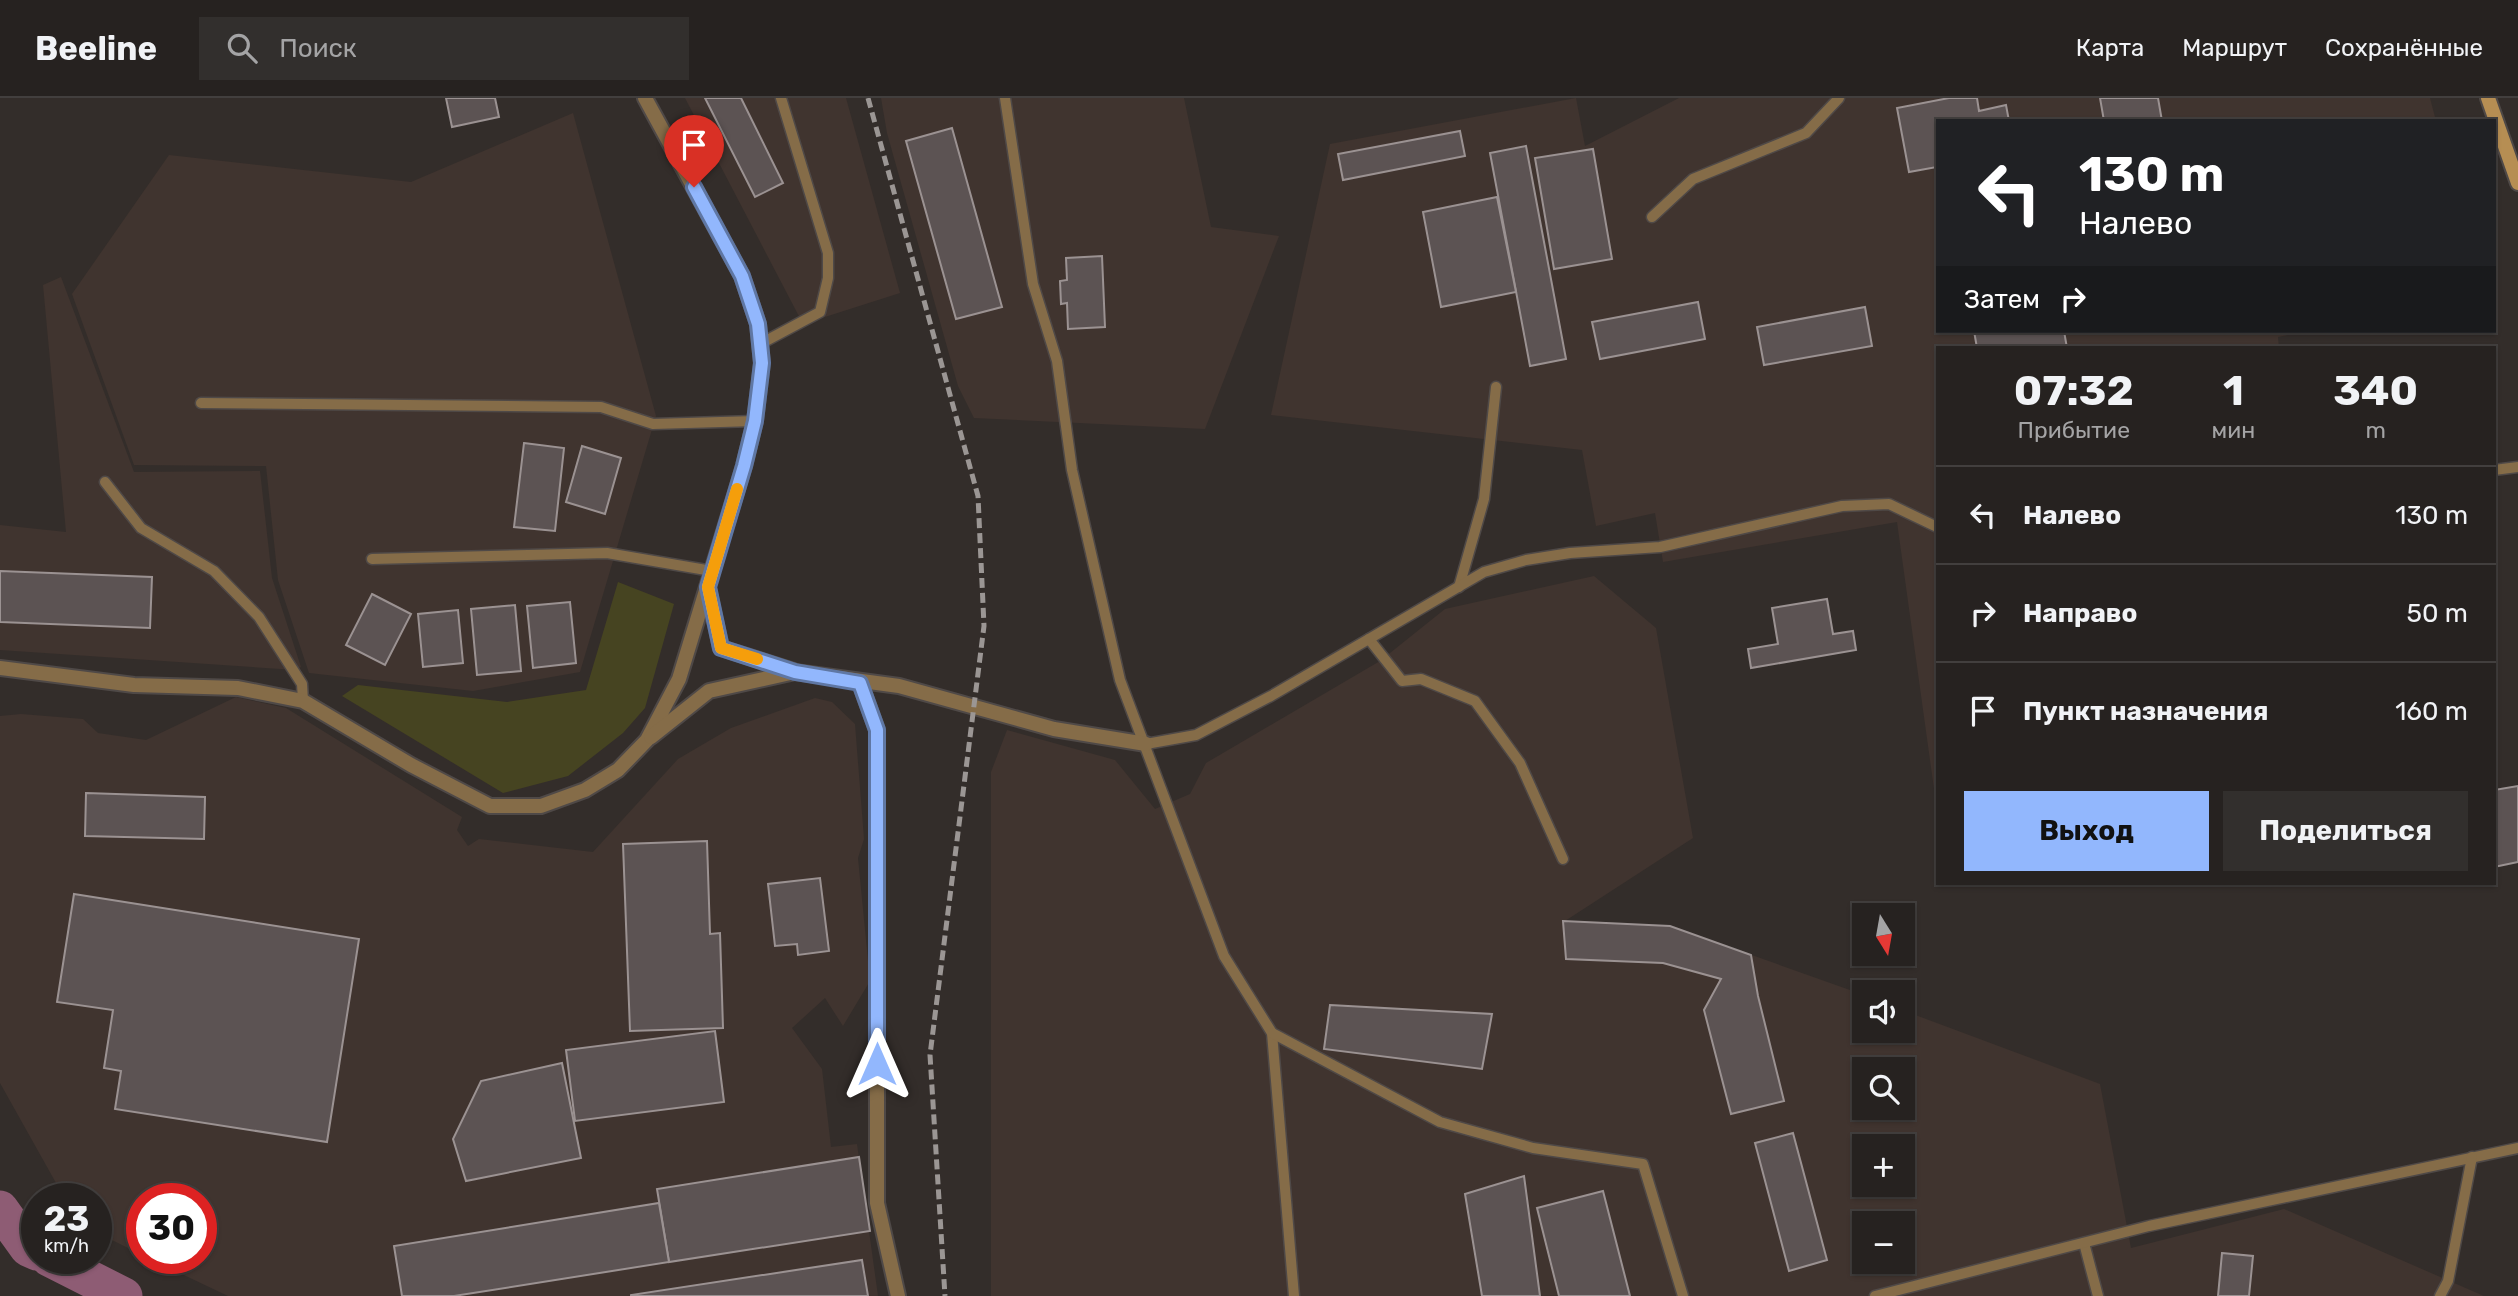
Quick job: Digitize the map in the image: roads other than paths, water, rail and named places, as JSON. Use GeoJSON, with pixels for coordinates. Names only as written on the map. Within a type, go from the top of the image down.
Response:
{"type":"FeatureCollection","features":[{"type":"Feature","properties":{"kind":"street"},"geometry":{"type":"LineString","coordinates":[[645,98],[742,276],[758,324],[762,363],[755,421],[708,587],[679,679],[647,740]]}},
{"type":"Feature","properties":{"kind":"street"},"geometry":{"type":"LineString","coordinates":[[2488,98],[2495,119]]}},
{"type":"Feature","properties":{"kind":"street"},"geometry":{"type":"LineString","coordinates":[[2496,121],[2518,183]]}},
{"type":"Feature","properties":{"kind":"street"},"geometry":{"type":"LineString","coordinates":[[708,587],[721,648],[795,672],[860,683],[899,686],[1054,729],[1146,744]]}},
{"type":"Feature","properties":{"kind":"street"},"geometry":{"type":"LineString","coordinates":[[0,668],[134,685],[238,688],[303,701],[364,734],[411,765],[490,806],[541,806],[585,790],[618,769],[647,740],[709,691],[795,672]]}},
{"type":"Feature","properties":{"kind":"street"},"geometry":{"type":"LineString","coordinates":[[860,683],[877,730],[877,1203],[898,1296]]}},
{"type":"Feature","properties":{"kind":"lane"},"geometry":{"type":"LineString","coordinates":[[760,344],[820,312],[828,278],[828,253],[781,98]]}},
{"type":"Feature","properties":{"kind":"lane"},"geometry":{"type":"LineString","coordinates":[[1004,98],[1033,284],[1057,361],[1072,470],[1120,680],[1224,956],[1272,1033],[1294,1296]]}},
{"type":"Feature","properties":{"kind":"lane"},"geometry":{"type":"LineString","coordinates":[[1652,217],[1693,179],[1806,132],[1839,98]]}},
{"type":"Feature","properties":{"kind":"lane"},"geometry":{"type":"LineString","coordinates":[[1459,587],[1484,499],[1496,387]]}},
{"type":"Feature","properties":{"kind":"lane"},"geometry":{"type":"LineString","coordinates":[[201,403],[601,407],[653,424],[755,421]]}},
{"type":"Feature","properties":{"kind":"lane"},"geometry":{"type":"LineString","coordinates":[[2496,470],[2518,467]]}},
{"type":"Feature","properties":{"kind":"lane"},"geometry":{"type":"LineString","coordinates":[[104,482],[141,528],[214,571],[260,617],[302,684],[303,701]]}},
{"type":"Feature","properties":{"kind":"lane"},"geometry":{"type":"LineString","coordinates":[[1146,744],[1196,735],[1484,572],[1526,560],[1570,553],[1660,547],[1842,506],[1889,504],[1936,527]]}},
{"type":"Feature","properties":{"kind":"lane"},"geometry":{"type":"LineString","coordinates":[[372,559],[607,554],[712,571]]}},
{"type":"Feature","properties":{"kind":"lane"},"geometry":{"type":"LineString","coordinates":[[1369,639],[1402,681],[1421,679],[1475,701],[1520,763],[1563,859]]}},
{"type":"Feature","properties":{"kind":"lane"},"geometry":{"type":"LineString","coordinates":[[1272,1033],[1440,1122],[1533,1148],[1643,1164],[1683,1296]]}},
{"type":"Feature","properties":{"kind":"lane"},"geometry":{"type":"LineString","coordinates":[[1875,1296],[2084,1243],[2518,1148]]}},
{"type":"Feature","properties":{"kind":"lane"},"geometry":{"type":"LineString","coordinates":[[2440,1296],[2448,1281],[2472,1157]]}},
{"type":"Feature","properties":{"kind":"lane"},"geometry":{"type":"LineString","coordinates":[[2084,1243],[2098,1296]]}},
{"type":"Feature","properties":{"kind":"waterway"},"geometry":{"type":"LineString","coordinates":[[0,1209],[21,1238]]}},
{"type":"Feature","properties":{"kind":"waterway"},"geometry":{"type":"LineString","coordinates":[[81,1274],[124,1296]]}},
{"type":"Feature","properties":{"kind":"railway"},"geometry":{"type":"LineString","coordinates":[[868,98],[978,496],[984,626],[930,1055],[945,1296]]}}]}
